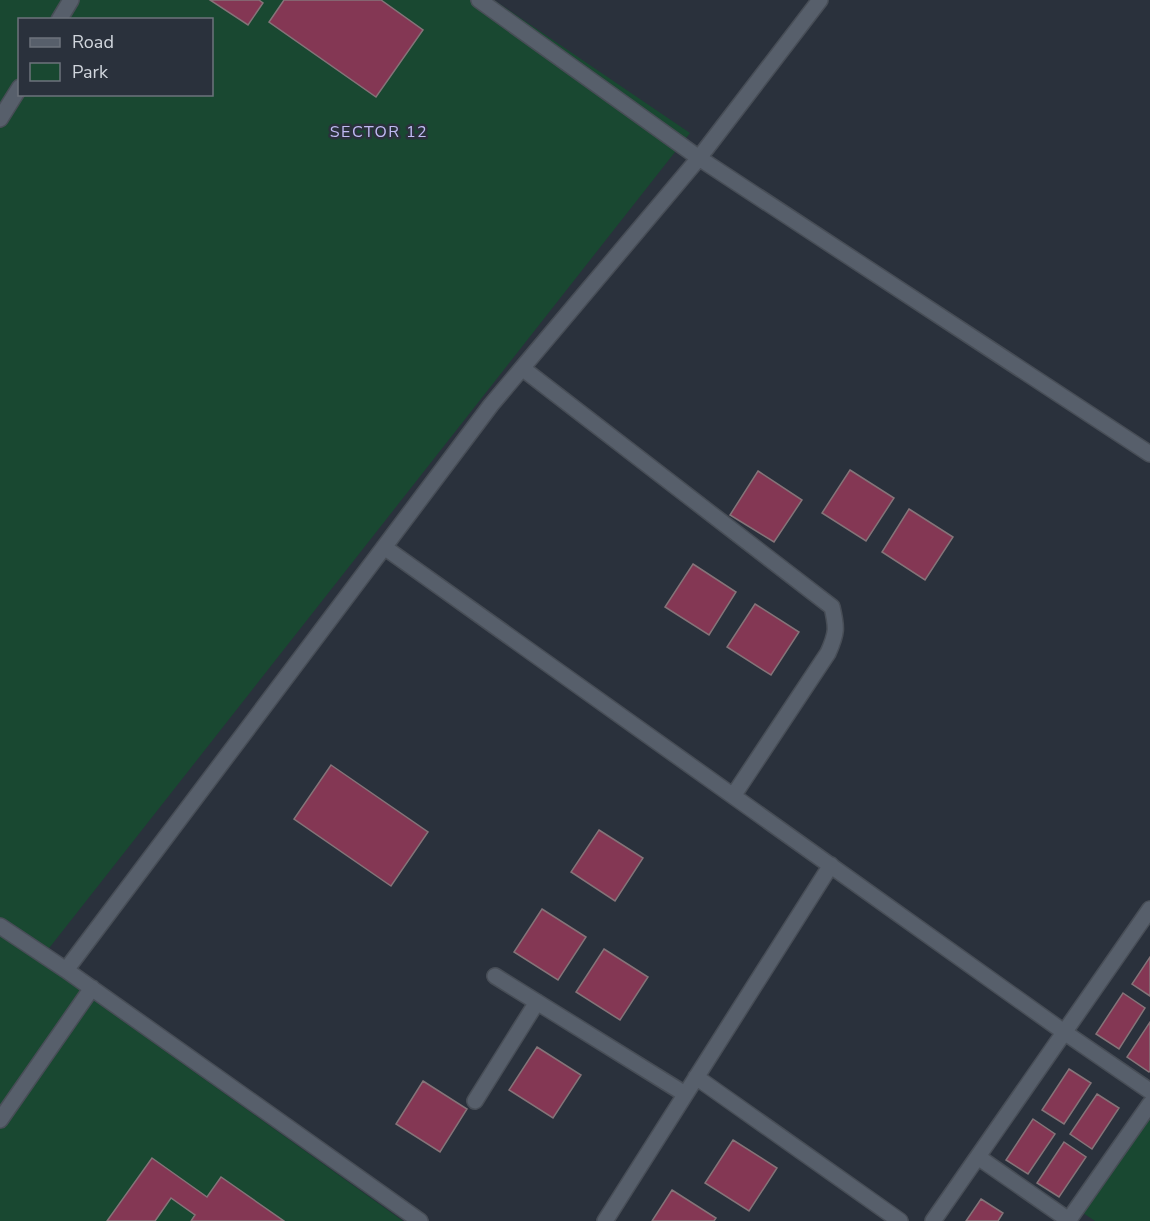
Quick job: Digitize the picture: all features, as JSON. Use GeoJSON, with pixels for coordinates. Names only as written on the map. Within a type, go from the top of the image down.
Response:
{"type":"FeatureCollection","features":[{"type":"Feature","properties":{"kind":"street"},"geometry":{"type":"LineString","coordinates":[[60,18],[71,0]]}},
{"type":"Feature","properties":{"kind":"street"},"geometry":{"type":"LineString","coordinates":[[479,0],[699,158],[1150,454]]}},
{"type":"Feature","properties":{"kind":"street"},"geometry":{"type":"LineString","coordinates":[[66,970],[491,405],[699,158],[820,0]]}},
{"type":"Feature","properties":{"kind":"street"},"geometry":{"type":"LineString","coordinates":[[0,119],[18,90]]}},
{"type":"Feature","properties":{"kind":"street"},"geometry":{"type":"LineString","coordinates":[[522,368],[832,607],[836,624],[828,653],[733,796]]}},
{"type":"Feature","properties":{"kind":"street"},"geometry":{"type":"LineString","coordinates":[[384,547],[1150,1091]]}},
{"type":"Feature","properties":{"kind":"street"},"geometry":{"type":"LineString","coordinates":[[605,1221],[831,865]]}},
{"type":"Feature","properties":{"kind":"street"},"geometry":{"type":"LineString","coordinates":[[933,1221],[1150,909]]}},
{"type":"Feature","properties":{"kind":"street"},"geometry":{"type":"LineString","coordinates":[[0,926],[92,988],[420,1221]]}},
{"type":"Feature","properties":{"kind":"street"},"geometry":{"type":"LineString","coordinates":[[495,976],[685,1094]]}},
{"type":"Feature","properties":{"kind":"street"},"geometry":{"type":"LineString","coordinates":[[0,1120],[92,988]]}},
{"type":"Feature","properties":{"kind":"street"},"geometry":{"type":"LineString","coordinates":[[475,1101],[537,1002]]}},
{"type":"Feature","properties":{"kind":"street"},"geometry":{"type":"LineString","coordinates":[[696,1077],[900,1221]]}},
{"type":"Feature","properties":{"kind":"street"},"geometry":{"type":"LineString","coordinates":[[978,1157],[1069,1221],[1150,1104]]}},
{"type":"Feature","properties":{"kind":"green space"},"geometry":{"type":"Polygon","coordinates":[[[0,0],[494,0],[690,133],[39,961],[403,1221],[0,1221],[0,0]]]}},
{"type":"Feature","properties":{"kind":"green space"},"geometry":{"type":"Polygon","coordinates":[[[1150,1118],[1150,1221],[1095,1221],[1083,1213],[1150,1118]]]}},
{"type":"Feature","properties":{"kind":"building"},"geometry":{"type":"Polygon","coordinates":[[[210,0],[259,0],[263,3],[248,25],[210,0]]]}},
{"type":"Feature","properties":{"kind":"building"},"geometry":{"type":"Polygon","coordinates":[[[284,0],[381,0],[423,30],[376,97],[269,22],[284,0]]]}},
{"type":"Feature","properties":{"kind":"building"},"geometry":{"type":"Polygon","coordinates":[[[850,470],[894,498],[866,541],[822,513],[850,470]]]}},
{"type":"Feature","properties":{"kind":"building"},"geometry":{"type":"Polygon","coordinates":[[[758,471],[802,500],[774,542],[730,515],[758,471]]]}},
{"type":"Feature","properties":{"kind":"building"},"geometry":{"type":"Polygon","coordinates":[[[909,509],[953,537],[925,580],[882,552],[909,509]]]}},
{"type":"Feature","properties":{"kind":"building"},"geometry":{"type":"Polygon","coordinates":[[[693,564],[736,592],[709,635],[665,607],[693,564]]]}},
{"type":"Feature","properties":{"kind":"building"},"geometry":{"type":"Polygon","coordinates":[[[755,604],[799,632],[771,675],[727,647],[755,604]]]}},
{"type":"Feature","properties":{"kind":"building"},"geometry":{"type":"Polygon","coordinates":[[[331,765],[428,832],[391,886],[294,819],[331,765]]]}},
{"type":"Feature","properties":{"kind":"building"},"geometry":{"type":"Polygon","coordinates":[[[599,830],[643,858],[615,901],[571,872],[599,830]]]}},
{"type":"Feature","properties":{"kind":"building"},"geometry":{"type":"Polygon","coordinates":[[[542,909],[586,937],[558,980],[514,952],[542,909]]]}},
{"type":"Feature","properties":{"kind":"building"},"geometry":{"type":"Polygon","coordinates":[[[604,949],[648,977],[620,1020],[576,992],[604,949]]]}},
{"type":"Feature","properties":{"kind":"building"},"geometry":{"type":"Polygon","coordinates":[[[1150,957],[1150,996],[1132,984],[1150,957]]]}},
{"type":"Feature","properties":{"kind":"building"},"geometry":{"type":"Polygon","coordinates":[[[1123,993],[1145,1008],[1119,1049],[1096,1034],[1123,993]]]}},
{"type":"Feature","properties":{"kind":"building"},"geometry":{"type":"Polygon","coordinates":[[[1150,1022],[1150,1071],[1149,1072],[1127,1057],[1150,1022]]]}},
{"type":"Feature","properties":{"kind":"building"},"geometry":{"type":"Polygon","coordinates":[[[537,1047],[581,1075],[553,1118],[509,1090],[537,1047]]]}},
{"type":"Feature","properties":{"kind":"building"},"geometry":{"type":"Polygon","coordinates":[[[1069,1069],[1091,1083],[1064,1124],[1042,1110],[1069,1069]]]}},
{"type":"Feature","properties":{"kind":"building"},"geometry":{"type":"Polygon","coordinates":[[[423,1081],[467,1109],[440,1152],[396,1124],[423,1081]]]}},
{"type":"Feature","properties":{"kind":"building"},"geometry":{"type":"Polygon","coordinates":[[[1097,1094],[1119,1108],[1092,1149],[1070,1134],[1097,1094]]]}},
{"type":"Feature","properties":{"kind":"building"},"geometry":{"type":"Polygon","coordinates":[[[1033,1119],[1055,1134],[1028,1174],[1006,1160],[1033,1119]]]}},
{"type":"Feature","properties":{"kind":"building"},"geometry":{"type":"Polygon","coordinates":[[[733,1140],[777,1168],[749,1211],[705,1183],[733,1140]]]}},
{"type":"Feature","properties":{"kind":"building"},"geometry":{"type":"Polygon","coordinates":[[[1064,1142],[1086,1157],[1059,1197],[1037,1183],[1064,1142]]]}},
{"type":"Feature","properties":{"kind":"building"},"geometry":{"type":"Polygon","coordinates":[[[152,1158],[207,1197],[221,1177],[284,1221],[191,1221],[195,1215],[171,1198],[155,1221],[107,1221],[152,1158]]]}},
{"type":"Feature","properties":{"kind":"building"},"geometry":{"type":"Polygon","coordinates":[[[672,1190],[716,1218],[714,1221],[652,1221],[672,1190]]]}},
{"type":"Feature","properties":{"kind":"building"},"geometry":{"type":"Polygon","coordinates":[[[981,1199],[1003,1213],[998,1221],[966,1221],[981,1199]]]}},
{"type":"Feature","properties":{"kind":"district","name":"SECTOR 12"},"geometry":{"type":"Point","coordinates":[379,131]}}]}
